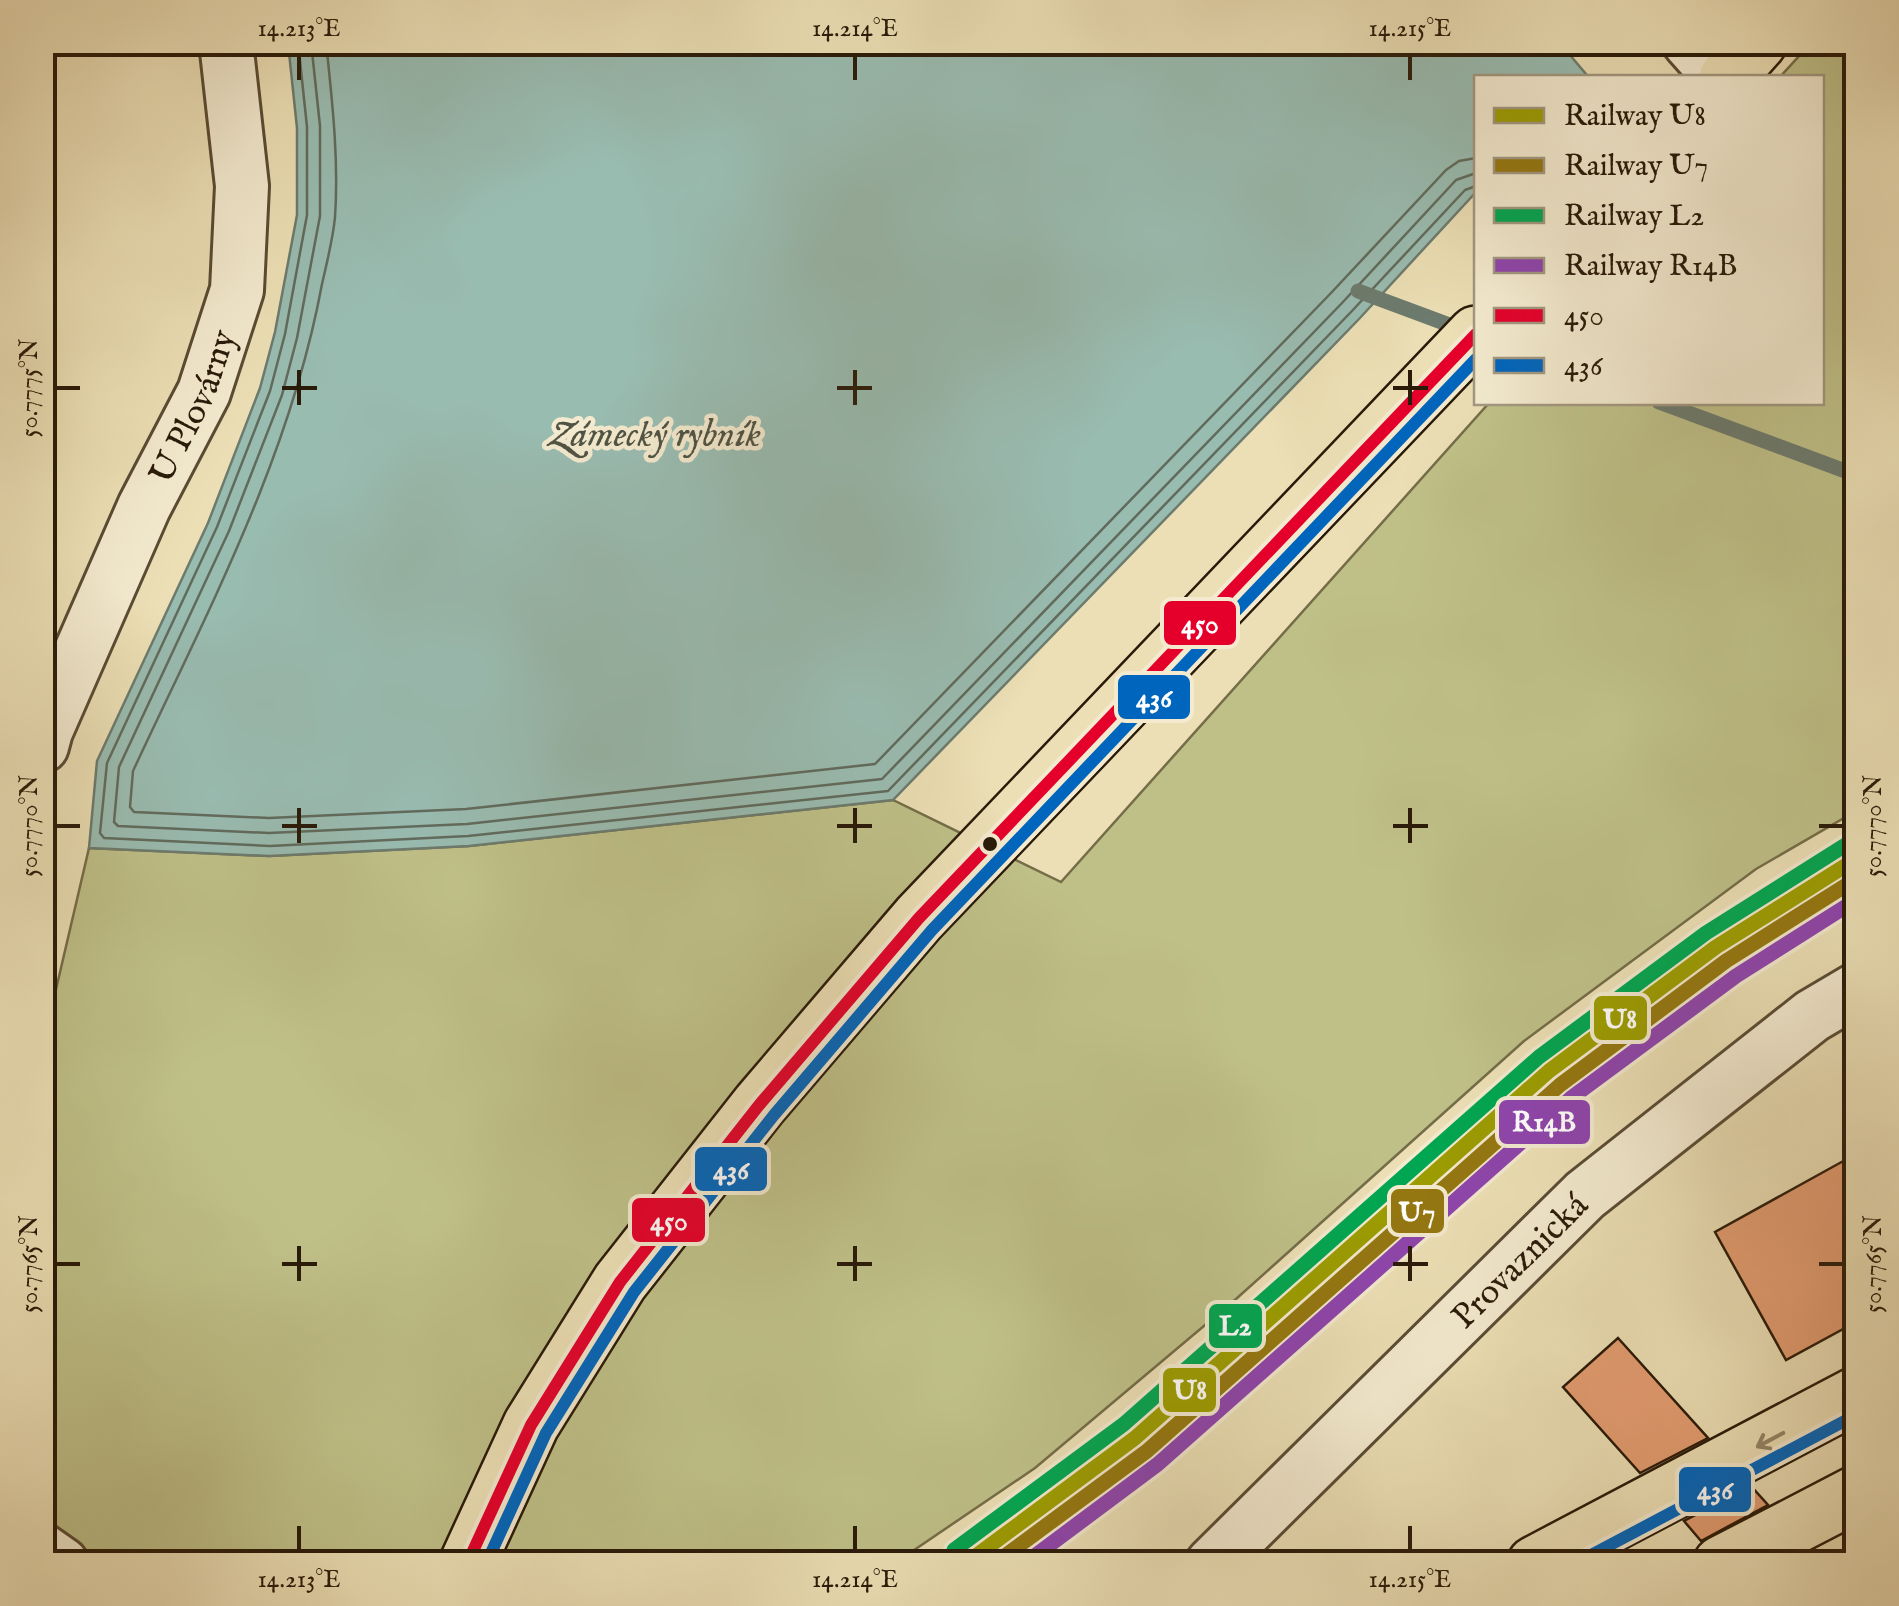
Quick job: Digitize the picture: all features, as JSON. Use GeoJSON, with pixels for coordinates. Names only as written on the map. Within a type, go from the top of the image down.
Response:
{"type":"FeatureCollection","features":[{"type":"Feature","properties":{"kind":"main road"},"geometry":{"type":"LineString","coordinates":[[1727,75],[1758,42]]}},
{"type":"Feature","properties":{"kind":"main road"},"geometry":{"type":"LineString","coordinates":[[467,1564],[531,1425],[620,1282],[760,1104],[919,918],[1462,350]]}},
{"type":"Feature","properties":{"kind":"main road"},"geometry":{"type":"LineString","coordinates":[[1535,1564],[1856,1394]]}},
{"type":"Feature","properties":{"kind":"main road"},"geometry":{"type":"LineString","coordinates":[[1722,1564],[1856,1494]]}},
{"type":"Feature","properties":{"kind":"street","name":"U Plovárny"},"geometry":{"type":"LineString","coordinates":[[42,746],[144,507],[204,392],[237,290],[242,186],[226,42]]}},
{"type":"Feature","properties":{"kind":"street"},"geometry":{"type":"LineString","coordinates":[[1689,42],[1721,75]]}},
{"type":"Feature","properties":{"kind":"street","name":"Provaznická"},"geometry":{"type":"LineString","coordinates":[[1212,1564],[1585,1195],[1798,1026],[1856,990]]}},
{"type":"Feature","properties":{"kind":"street"},"geometry":{"type":"LineString","coordinates":[[42,1550],[62,1564]]}},
{"type":"Feature","properties":{"kind":"green space"},"geometry":{"type":"Polygon","coordinates":[[[1811,43],[1856,43],[1856,811],[1756,869],[1524,1041],[1236,1299],[1035,1468],[895,1563],[43,1564],[43,1045],[89,848],[269,856],[469,846],[893,800],[1061,882],[1487,405],[1824,405],[1824,75],[1782,75],[1811,43]]]}},
{"type":"Feature","properties":{"kind":"water","name":"Zámecký rybník"},"geometry":{"type":"Polygon","coordinates":[[[1559,42],[1586,74],[1474,75],[1474,194],[1359,319],[893,800],[469,846],[269,856],[89,848],[97,761],[208,523],[260,388],[275,332],[297,215],[297,128],[288,43],[1559,42]]]}},
{"type":"Feature","properties":{"kind":"building"},"geometry":{"type":"Polygon","coordinates":[[[1856,1154],[1856,1322],[1786,1360],[1715,1232],[1856,1154]]]}},
{"type":"Feature","properties":{"kind":"building"},"geometry":{"type":"Polygon","coordinates":[[[1618,1338],[1708,1438],[1640,1473],[1563,1387],[1618,1338]]]}},
{"type":"Feature","properties":{"kind":"building"},"geometry":{"type":"Polygon","coordinates":[[[1751,1486],[1768,1505],[1701,1541],[1684,1521],[1751,1486]]]}},
{"type":"Feature","properties":{"kind":"waterway"},"geometry":{"type":"LineString","coordinates":[[1358,291],[1463,330]]}},
{"type":"Feature","properties":{"kind":"waterway"},"geometry":{"type":"LineString","coordinates":[[1667,405],[1856,475]]}},
{"type":"Feature","properties":{"kind":"rail line","name":"L2"},"geometry":{"type":"LineString","coordinates":[[954,1550],[1124,1424],[1539,1057],[1706,933],[1847,844]]}},
{"type":"Feature","properties":{"kind":"rail line","name":"U8"},"geometry":{"type":"LineString","coordinates":[[965,1564],[1135,1438],[1549,1071],[1716,947],[1856,859]]}},
{"type":"Feature","properties":{"kind":"rail line","name":"U7"},"geometry":{"type":"LineString","coordinates":[[994,1564],[1147,1451],[1560,1085],[1726,961],[1856,879]]}},
{"type":"Feature","properties":{"kind":"rail line","name":"R14B"},"geometry":{"type":"LineString","coordinates":[[1024,1564],[1158,1464],[1571,1098],[1736,976],[1856,900]]}},
{"type":"Feature","properties":{"kind":"transit line","name":"450"},"geometry":{"type":"LineString","coordinates":[[467,1564],[531,1425],[620,1282],[760,1104],[919,918],[1474,336]]}},
{"type":"Feature","properties":{"kind":"transit line","name":"436"},"geometry":{"type":"LineString","coordinates":[[486,1564],[546,1433],[634,1292],[774,1115],[932,930],[1474,361]]}},
{"type":"Feature","properties":{"kind":"transit line","name":"436"},"geometry":{"type":"LineString","coordinates":[[1574,1564],[1856,1415]]}}]}
